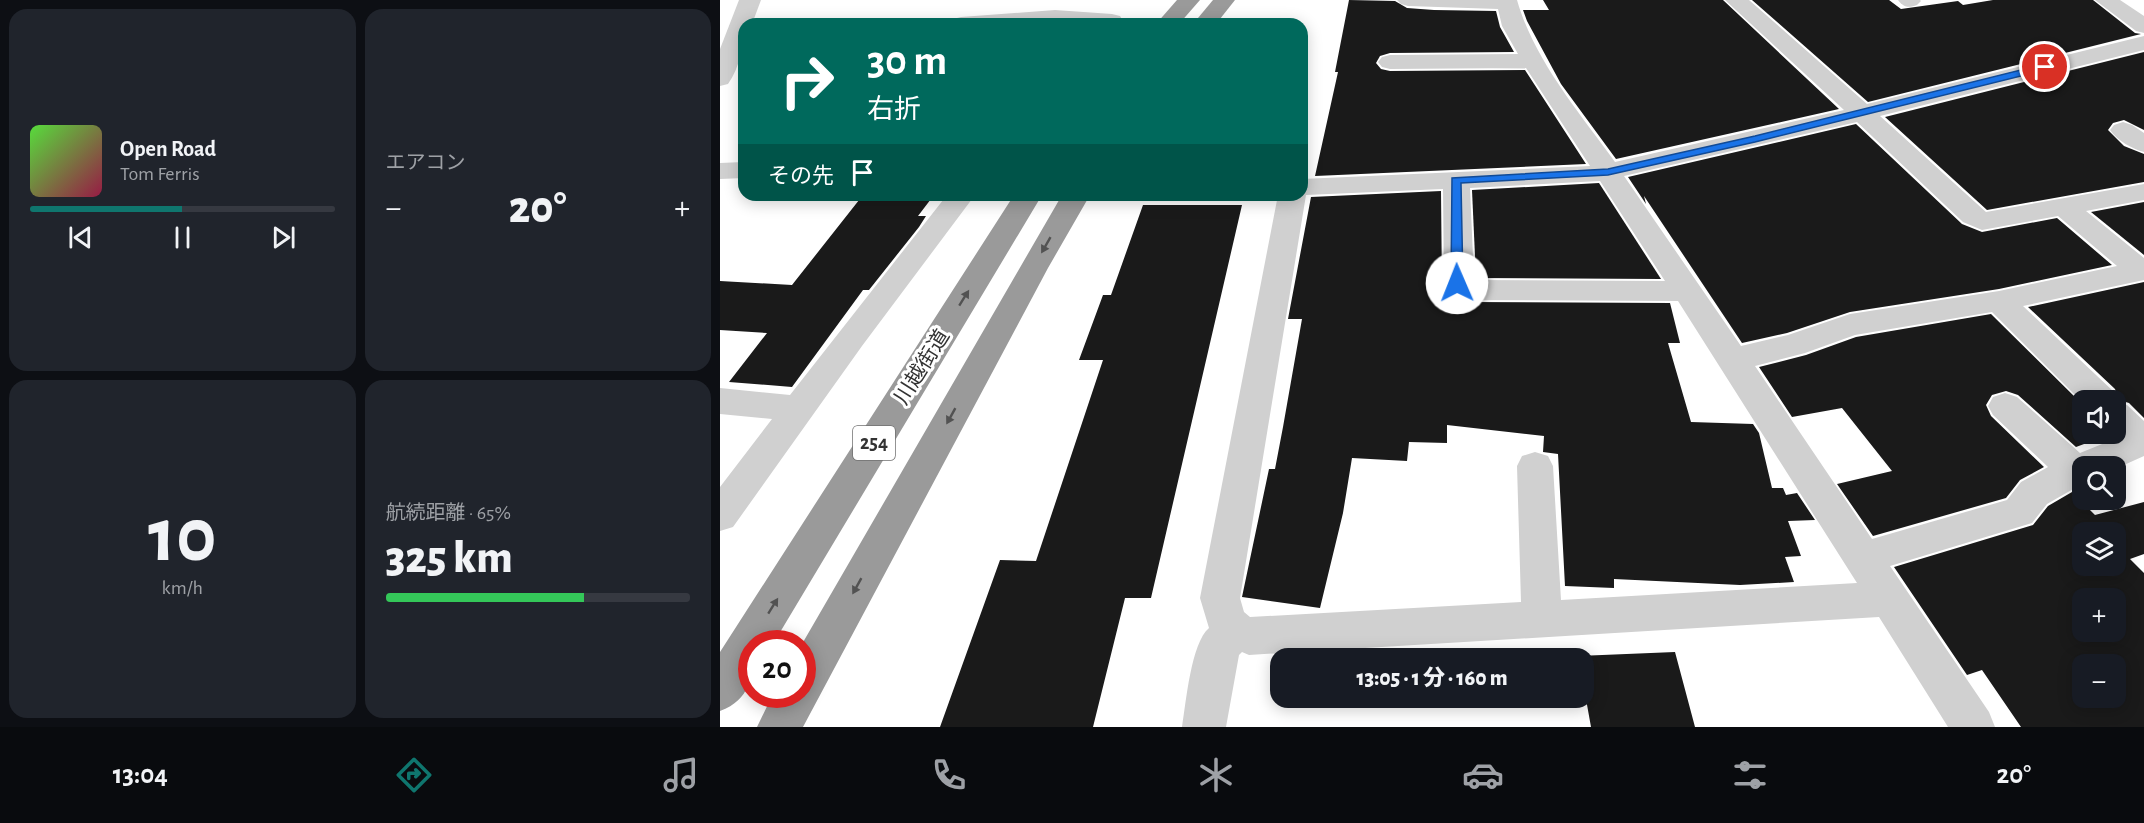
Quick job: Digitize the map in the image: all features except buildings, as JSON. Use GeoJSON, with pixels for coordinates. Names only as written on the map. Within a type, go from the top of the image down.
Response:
{"type":"FeatureCollection","features":[{"type":"Feature","properties":{"kind":"highway"},"geometry":{"type":"LineString","coordinates":[[1172,18],[1189,0]]}},
{"type":"Feature","properties":{"kind":"highway"},"geometry":{"type":"LineString","coordinates":[[1209,18],[1224,0]]}},
{"type":"Feature","properties":{"kind":"highway","name":"川越街道"},"geometry":{"type":"LineString","coordinates":[[720,691],[1025,201]]}},
{"type":"Feature","properties":{"kind":"highway","name":"254"},"geometry":{"type":"LineString","coordinates":[[816,660],[1072,201]]}},
{"type":"Feature","properties":{"kind":"highway"},"geometry":{"type":"LineString","coordinates":[[779,727],[789,708]]}},
{"type":"Feature","properties":{"kind":"street"},"geometry":{"type":"LineString","coordinates":[[1408,0],[1507,2],[1513,26],[1533,61],[1733,359],[1972,727]]}},
{"type":"Feature","properties":{"kind":"street"},"geometry":{"type":"LineString","coordinates":[[1741,0],[1973,216],[1982,221],[2144,192]]}},
{"type":"Feature","properties":{"kind":"street"},"geometry":{"type":"LineString","coordinates":[[720,79],[742,3]]}},
{"type":"Feature","properties":{"kind":"street"},"geometry":{"type":"LineString","coordinates":[[2111,4],[2144,4]]}},
{"type":"Feature","properties":{"kind":"street"},"geometry":{"type":"LineString","coordinates":[[2111,4],[2144,26]]}},
{"type":"Feature","properties":{"kind":"street"},"geometry":{"type":"LineString","coordinates":[[1032,18],[1115,17]]}},
{"type":"Feature","properties":{"kind":"street"},"geometry":{"type":"LineString","coordinates":[[1308,187],[1608,172],[1862,113],[2144,43]]}},
{"type":"Feature","properties":{"kind":"street"},"geometry":{"type":"LineString","coordinates":[[1390,62],[1533,61]]}},
{"type":"Feature","properties":{"kind":"street"},"geometry":{"type":"LineString","coordinates":[[2123,130],[2144,144]]}},
{"type":"Feature","properties":{"kind":"street"},"geometry":{"type":"LineString","coordinates":[[720,171],[738,170]]}},
{"type":"Feature","properties":{"kind":"street"},"geometry":{"type":"LineString","coordinates":[[1456,180],[1459,288],[1467,290],[1686,291]]}},
{"type":"Feature","properties":{"kind":"street"},"geometry":{"type":"LineString","coordinates":[[720,516],[733,479],[800,409],[956,201]]}},
{"type":"Feature","properties":{"kind":"street"},"geometry":{"type":"LineString","coordinates":[[1291,201],[1220,598],[1226,622],[1235,632],[1249,636],[1889,598]]}},
{"type":"Feature","properties":{"kind":"street"},"geometry":{"type":"LineString","coordinates":[[2064,207],[2142,273]]}},
{"type":"Feature","properties":{"kind":"street"},"geometry":{"type":"LineString","coordinates":[[1733,359],[1794,345],[1850,326],[1999,301],[2142,273]]}},
{"type":"Feature","properties":{"kind":"street"},"geometry":{"type":"LineString","coordinates":[[1999,301],[2091,390]]}},
{"type":"Feature","properties":{"kind":"street"},"geometry":{"type":"LineString","coordinates":[[720,401],[800,409]]}},
{"type":"Feature","properties":{"kind":"street"},"geometry":{"type":"LineString","coordinates":[[2005,406],[2072,462]]}},
{"type":"Feature","properties":{"kind":"street"},"geometry":{"type":"LineString","coordinates":[[2110,456],[2144,441],[2126,424]]}},
{"type":"Feature","properties":{"kind":"street"},"geometry":{"type":"LineString","coordinates":[[1535,466],[1542,619]]}},
{"type":"Feature","properties":{"kind":"street"},"geometry":{"type":"LineString","coordinates":[[1862,558],[2019,512],[2024,509],[2031,495],[2047,484],[2072,473]]}},
{"type":"Feature","properties":{"kind":"street"},"geometry":{"type":"LineString","coordinates":[[1204,727],[1219,646],[1235,632]]}},
{"type":"Feature","properties":{"kind":"route"},"geometry":{"type":"LineString","coordinates":[[1457,283],[1456,180],[1608,172],[1755,139],[2045,67]]}}]}
